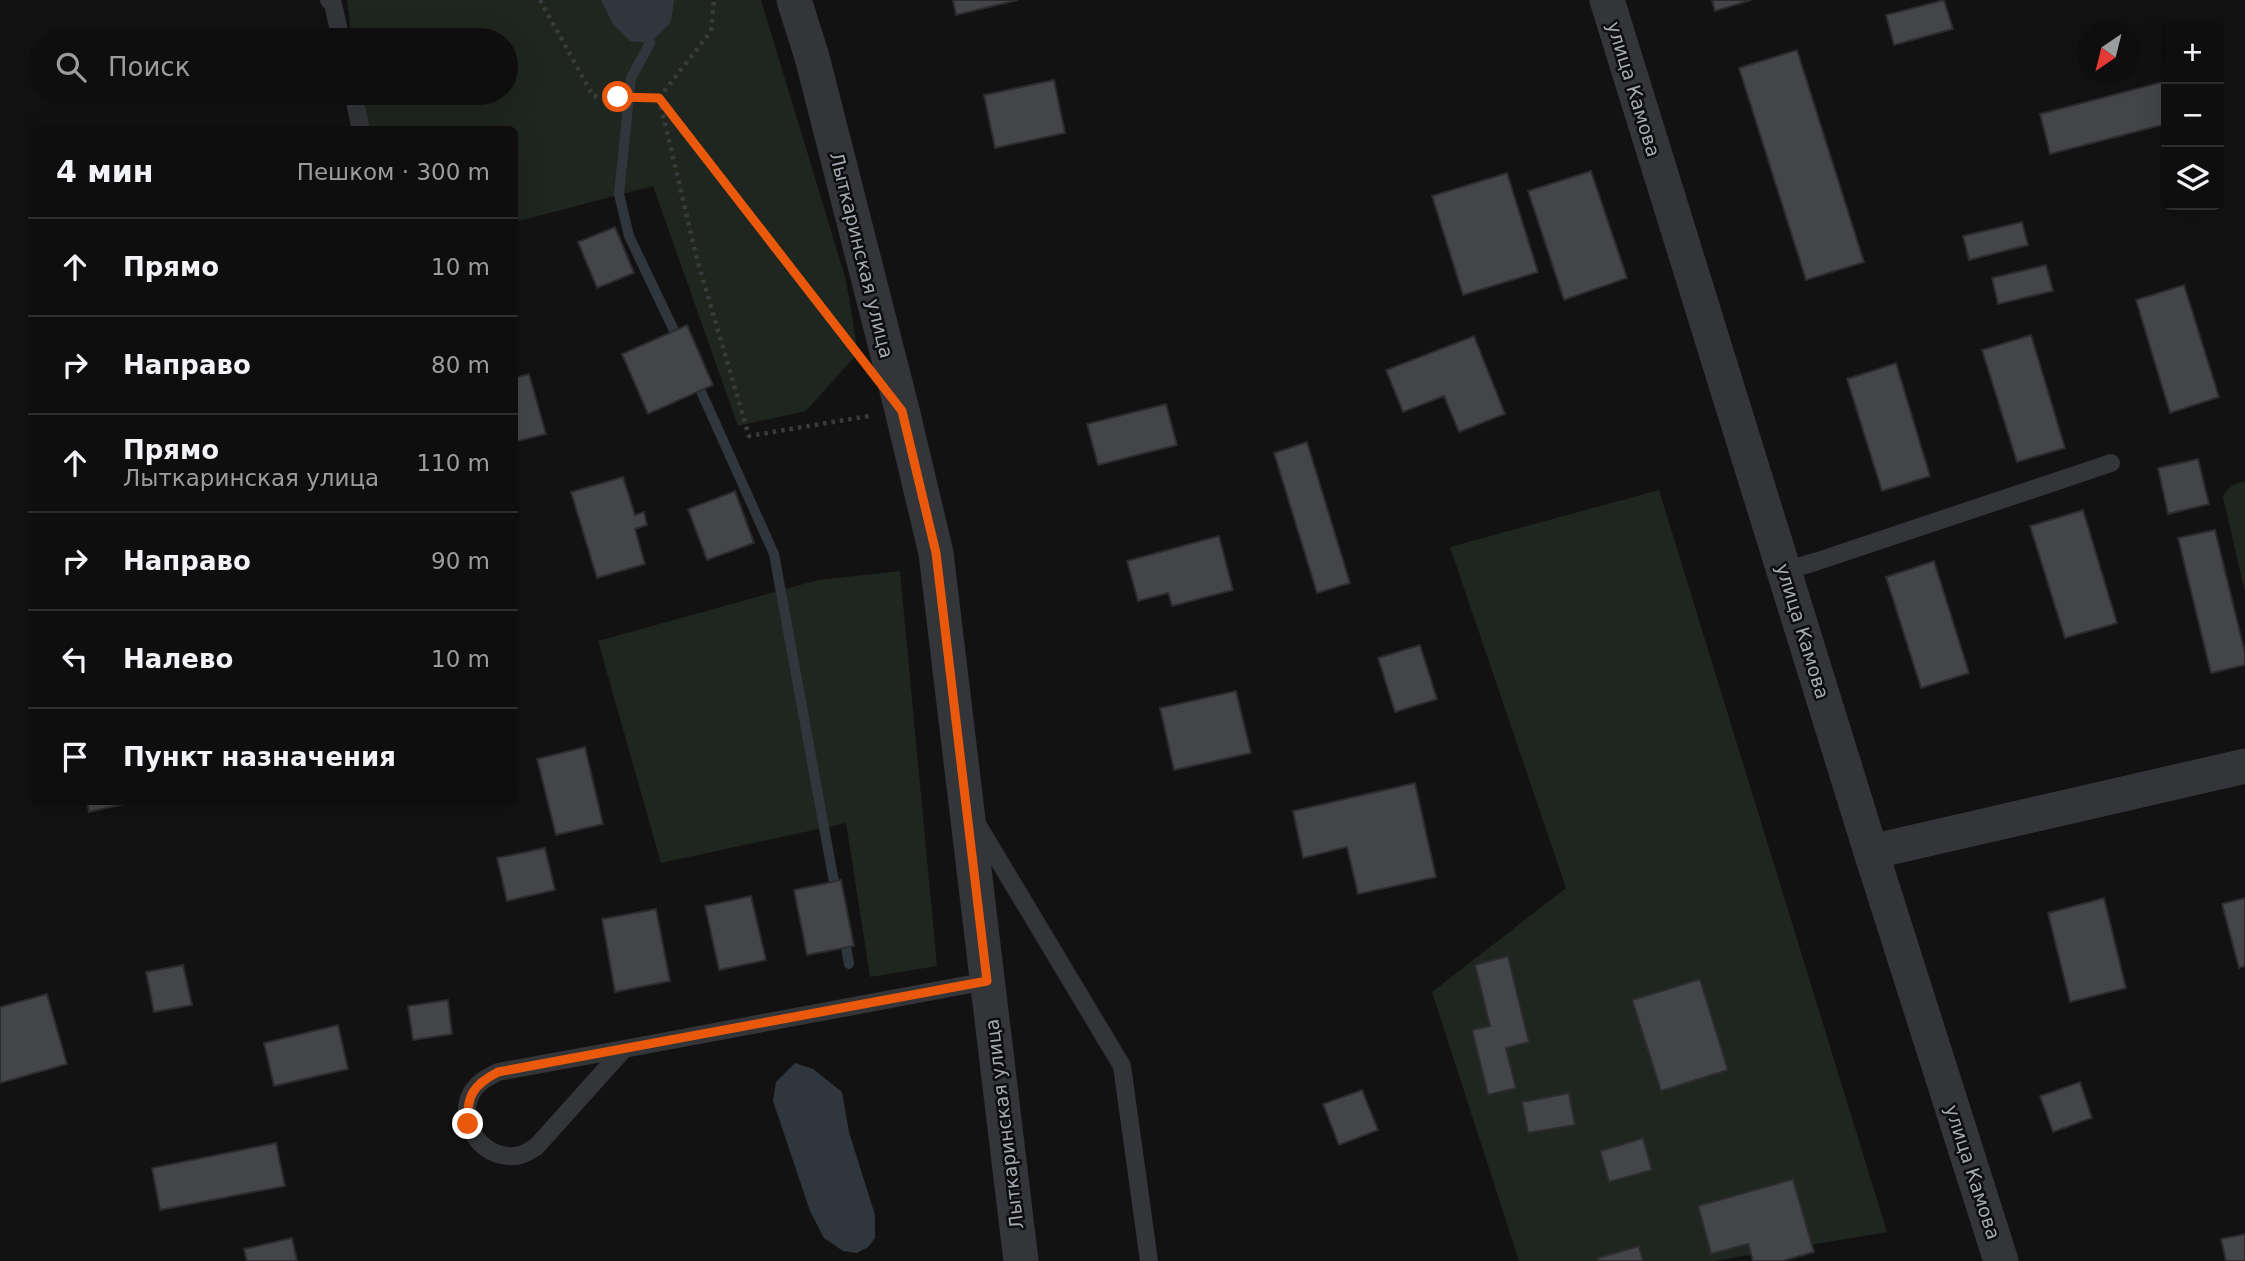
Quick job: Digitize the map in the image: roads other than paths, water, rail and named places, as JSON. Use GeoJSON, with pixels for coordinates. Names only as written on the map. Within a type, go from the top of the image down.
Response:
{"type":"FeatureCollection","features":[{"type":"Feature","properties":{"kind":"street","name":"Лыткаринская улица"},"geometry":{"type":"LineString","coordinates":[[794,0],[812,57],[936,553],[1021,1261]]}},
{"type":"Feature","properties":{"kind":"street","name":"улица Камова"},"geometry":{"type":"LineString","coordinates":[[1607,0],[1871,852],[2001,1261]]}},
{"type":"Feature","properties":{"kind":"street"},"geometry":{"type":"LineString","coordinates":[[1871,852],[2245,766]]}},
{"type":"Feature","properties":{"kind":"lane"},"geometry":{"type":"LineString","coordinates":[[329,0],[333,4],[338,28]]}},
{"type":"Feature","properties":{"kind":"lane"},"geometry":{"type":"LineString","coordinates":[[356,105],[361,126]]}},
{"type":"Feature","properties":{"kind":"lane"},"geometry":{"type":"LineString","coordinates":[[1784,571],[2111,463]]}},
{"type":"Feature","properties":{"kind":"lane"},"geometry":{"type":"LineString","coordinates":[[968,808],[1122,1066],[1149,1261]]}},
{"type":"Feature","properties":{"kind":"lane"},"geometry":{"type":"LineString","coordinates":[[624,1049],[536,1147],[521,1155],[504,1156],[488,1150],[475,1139],[468,1124],[467,1108],[472,1092],[484,1079],[498,1072],[987,981]]}},
{"type":"Feature","properties":{"kind":"waterway"},"geometry":{"type":"LineString","coordinates":[[650,43],[631,78],[619,194],[629,236],[679,341]]}},
{"type":"Feature","properties":{"kind":"waterway"},"geometry":{"type":"LineString","coordinates":[[695,378],[774,554],[836,893]]}},
{"type":"Feature","properties":{"kind":"waterway"},"geometry":{"type":"LineString","coordinates":[[844,936],[849,964]]}}]}
